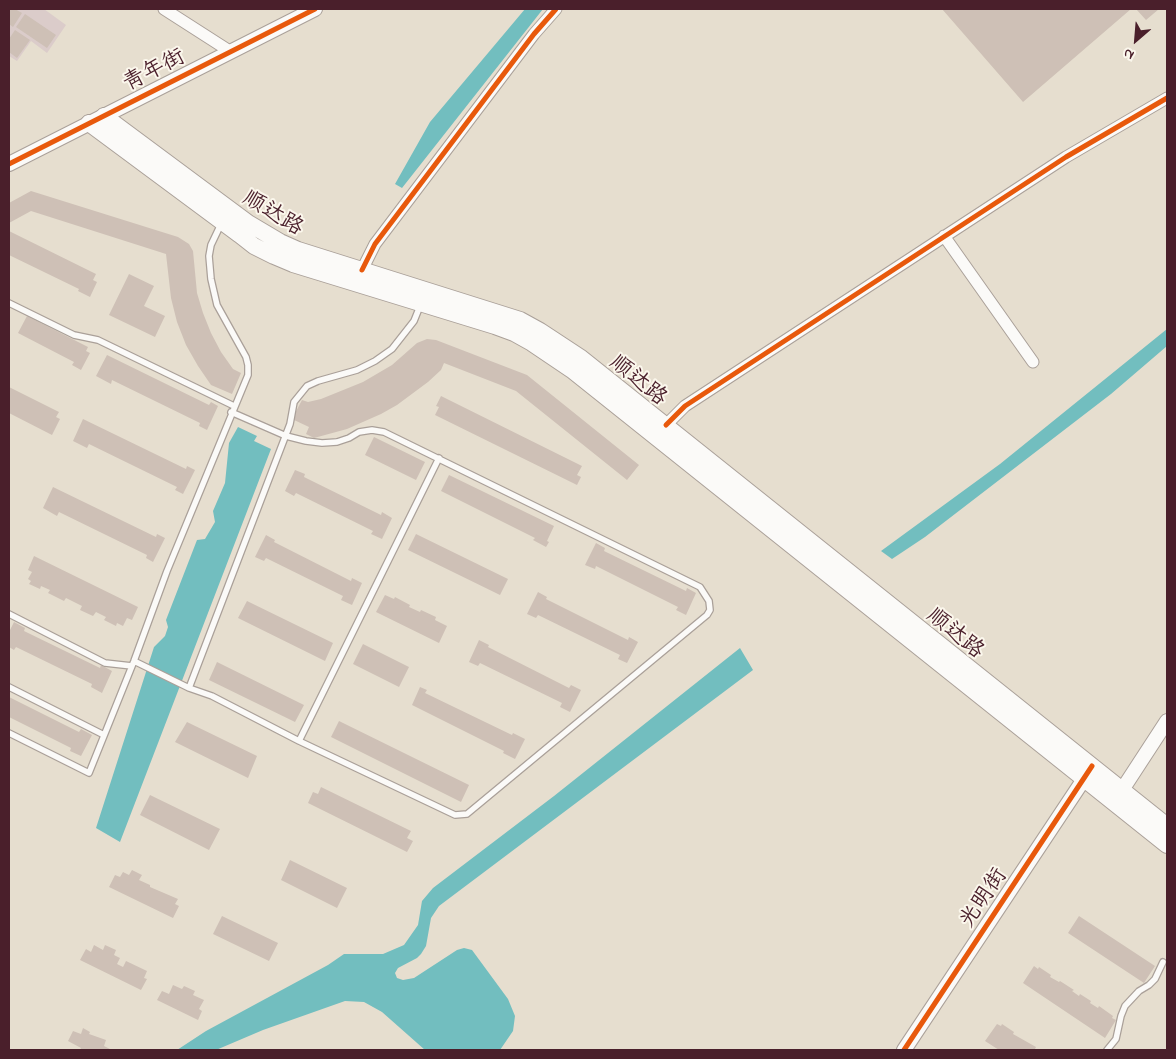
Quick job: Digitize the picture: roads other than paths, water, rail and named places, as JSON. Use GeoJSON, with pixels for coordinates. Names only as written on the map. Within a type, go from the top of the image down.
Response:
{"type":"FeatureCollection","features":[{"type":"Feature","properties":{"kind":"main road","name":"顺达路"},"geometry":{"type":"LineString","coordinates":[[96,120],[262,233],[298,250],[520,320],[581,358],[666,425],[1088,772],[1167,845]]}},
{"type":"Feature","properties":{"kind":"main road","name":"顺达路"},"geometry":{"type":"LineString","coordinates":[[96,120],[254,246],[293,264],[514,333],[532,343],[572,370],[1088,772],[1122,790],[1167,826]]}},
{"type":"Feature","properties":{"kind":"street"},"geometry":{"type":"LineString","coordinates":[[164,9],[231,52]]}},
{"type":"Feature","properties":{"kind":"street","name":"青年街"},"geometry":{"type":"LineString","coordinates":[[9,164],[315,9]]}},
{"type":"Feature","properties":{"kind":"street"},"geometry":{"type":"LineString","coordinates":[[362,270],[375,244],[528,42],[556,9]]}},
{"type":"Feature","properties":{"kind":"street"},"geometry":{"type":"LineString","coordinates":[[666,425],[685,406],[944,236],[1066,157],[1167,98]]}},
{"type":"Feature","properties":{"kind":"street"},"geometry":{"type":"LineString","coordinates":[[944,236],[1033,362]]}},
{"type":"Feature","properties":{"kind":"street"},"geometry":{"type":"LineString","coordinates":[[1122,790],[1167,721]]}},
{"type":"Feature","properties":{"kind":"street","name":"光明街"},"geometry":{"type":"LineString","coordinates":[[904,1050],[1088,772]]}},
{"type":"Feature","properties":{"kind":"lane"},"geometry":{"type":"LineString","coordinates":[[9,733],[89,773],[167,571],[248,375],[246,357],[217,305],[212,285],[210,251],[214,235],[222,222]]}},
{"type":"Feature","properties":{"kind":"lane"},"geometry":{"type":"LineString","coordinates":[[9,303],[74,335],[98,340],[286,436],[322,444],[337,442],[359,432],[372,430],[384,432],[700,587],[709,601],[710,610],[707,615],[467,814],[456,815],[299,741],[212,696],[133,663],[106,663],[9,614]]}},
{"type":"Feature","properties":{"kind":"lane"},"geometry":{"type":"LineString","coordinates":[[189,688],[286,436],[294,402],[307,386],[318,380],[357,370],[375,361],[392,349],[414,321],[421,304]]}},
{"type":"Feature","properties":{"kind":"lane"},"geometry":{"type":"LineString","coordinates":[[299,741],[439,458]]}},
{"type":"Feature","properties":{"kind":"lane"},"geometry":{"type":"LineString","coordinates":[[9,687],[104,735]]}},
{"type":"Feature","properties":{"kind":"lane"},"geometry":{"type":"LineString","coordinates":[[1107,1050],[1116,1039],[1125,1006],[1138,991],[1155,979],[1163,962]]}},
{"type":"Feature","properties":{"kind":"water"},"geometry":{"type":"Polygon","coordinates":[[[525,9],[543,9],[402,188],[395,184],[430,122],[525,9]]]}},
{"type":"Feature","properties":{"kind":"water"},"geometry":{"type":"Polygon","coordinates":[[[1167,329],[1167,346],[1111,394],[925,537],[892,559],[881,551],[1000,464],[1167,329]]]}},
{"type":"Feature","properties":{"kind":"water"},"geometry":{"type":"Polygon","coordinates":[[[238,427],[257,436],[254,441],[271,449],[120,842],[96,828],[154,647],[165,636],[168,627],[166,620],[197,540],[205,539],[215,522],[213,511],[225,483],[229,443],[238,427]]]}},
{"type":"Feature","properties":{"kind":"water"},"geometry":{"type":"Polygon","coordinates":[[[740,648],[753,670],[439,906],[431,918],[426,946],[421,954],[398,968],[395,973],[397,978],[403,980],[414,978],[457,950],[464,948],[472,950],[508,999],[515,1016],[513,1031],[500,1050],[425,1050],[382,1012],[364,1002],[345,1001],[263,1030],[216,1050],[177,1050],[206,1031],[328,965],[344,954],[383,954],[404,945],[418,925],[422,901],[433,888],[554,796],[740,648]]]}}]}
